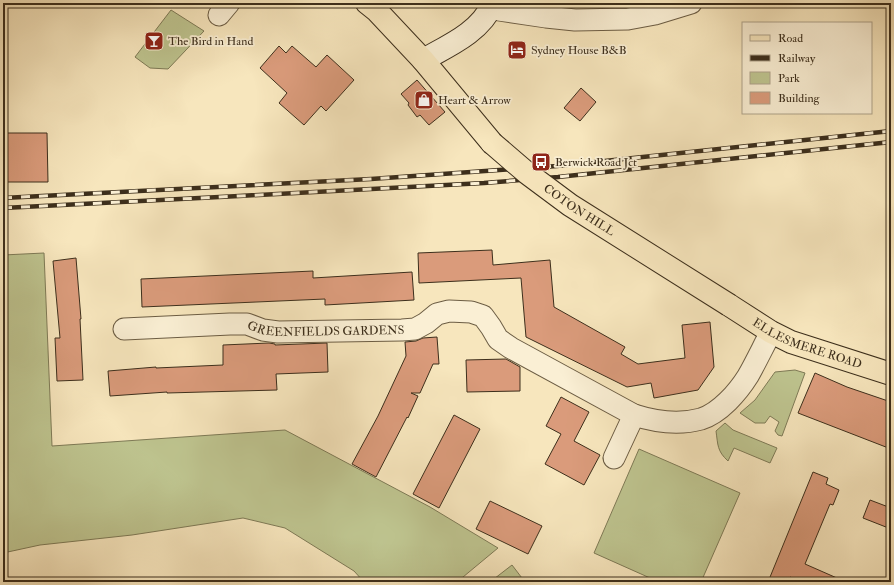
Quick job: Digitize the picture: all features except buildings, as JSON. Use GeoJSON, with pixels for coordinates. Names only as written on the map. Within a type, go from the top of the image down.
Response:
{"type":"FeatureCollection","features":[{"type":"Feature","properties":{"kind":"main road","name":"COTON HILL"},"geometry":{"type":"LineString","coordinates":[[367,3],[385,19],[422,60],[492,143],[570,205],[729,304]]}},
{"type":"Feature","properties":{"kind":"main road"},"geometry":{"type":"LineString","coordinates":[[422,60],[465,36],[480,22],[492,4]]}},
{"type":"Feature","properties":{"kind":"main road","name":"ELLESMERE ROAD"},"geometry":{"type":"LineString","coordinates":[[729,304],[771,332],[791,342],[891,374]]}},
{"type":"Feature","properties":{"kind":"street"},"geometry":{"type":"LineString","coordinates":[[492,4],[499,10],[515,13],[583,20],[628,19],[655,14],[691,3]]}},
{"type":"Feature","properties":{"kind":"street","name":"GREENFIELDS GARDENS"},"geometry":{"type":"LineString","coordinates":[[124,329],[247,324],[262,330],[278,332],[402,330],[415,329],[426,323],[437,314],[449,311],[471,312],[483,316],[498,339],[511,348],[634,415],[666,422],[688,421],[702,418],[720,409],[731,398],[747,377],[771,332]]}},
{"type":"Feature","properties":{"kind":"street"},"geometry":{"type":"LineString","coordinates":[[614,458],[634,415]]}},
{"type":"Feature","properties":{"kind":"green space"},"geometry":{"type":"Polygon","coordinates":[[[171,10],[204,31],[168,69],[150,68],[135,57],[171,10]]]}},
{"type":"Feature","properties":{"kind":"green space"},"geometry":{"type":"Polygon","coordinates":[[[44,253],[52,446],[285,430],[430,507],[498,548],[457,582],[364,582],[354,571],[285,528],[243,518],[132,535],[40,545],[3,553],[3,255],[44,253]]]}},
{"type":"Feature","properties":{"kind":"green space"},"geometry":{"type":"Polygon","coordinates":[[[795,370],[805,373],[782,436],[778,435],[775,431],[779,422],[770,416],[765,423],[755,423],[740,413],[755,400],[775,372],[795,370]]]}},
{"type":"Feature","properties":{"kind":"green space"},"geometry":{"type":"Polygon","coordinates":[[[725,423],[733,430],[777,448],[770,463],[734,448],[728,461],[720,451],[716,431],[725,423]]]}},
{"type":"Feature","properties":{"kind":"green space"},"geometry":{"type":"Polygon","coordinates":[[[639,449],[740,493],[701,582],[659,582],[594,553],[639,449]]]}},
{"type":"Feature","properties":{"kind":"green space"},"geometry":{"type":"Polygon","coordinates":[[[512,565],[525,582],[490,582],[512,565]]]}},
{"type":"Feature","properties":{"kind":"railway"},"geometry":{"type":"LineString","coordinates":[[3,198],[371,179],[557,166],[891,131]]}},
{"type":"Feature","properties":{"kind":"railway"},"geometry":{"type":"LineString","coordinates":[[3,208],[484,183],[558,177],[891,142]]}},
{"type":"Feature","properties":{"kind":"place","name":"The Bird in Hand"},"geometry":{"type":"Point","coordinates":[154,41]}},
{"type":"Feature","properties":{"kind":"place","name":"Sydney House B&B"},"geometry":{"type":"Point","coordinates":[517,50]}},
{"type":"Feature","properties":{"kind":"place","name":"Heart & Arrow"},"geometry":{"type":"Point","coordinates":[424,100]}},
{"type":"Feature","properties":{"kind":"place","name":"Berwick Road Jct"},"geometry":{"type":"Point","coordinates":[541,162]}}]}
